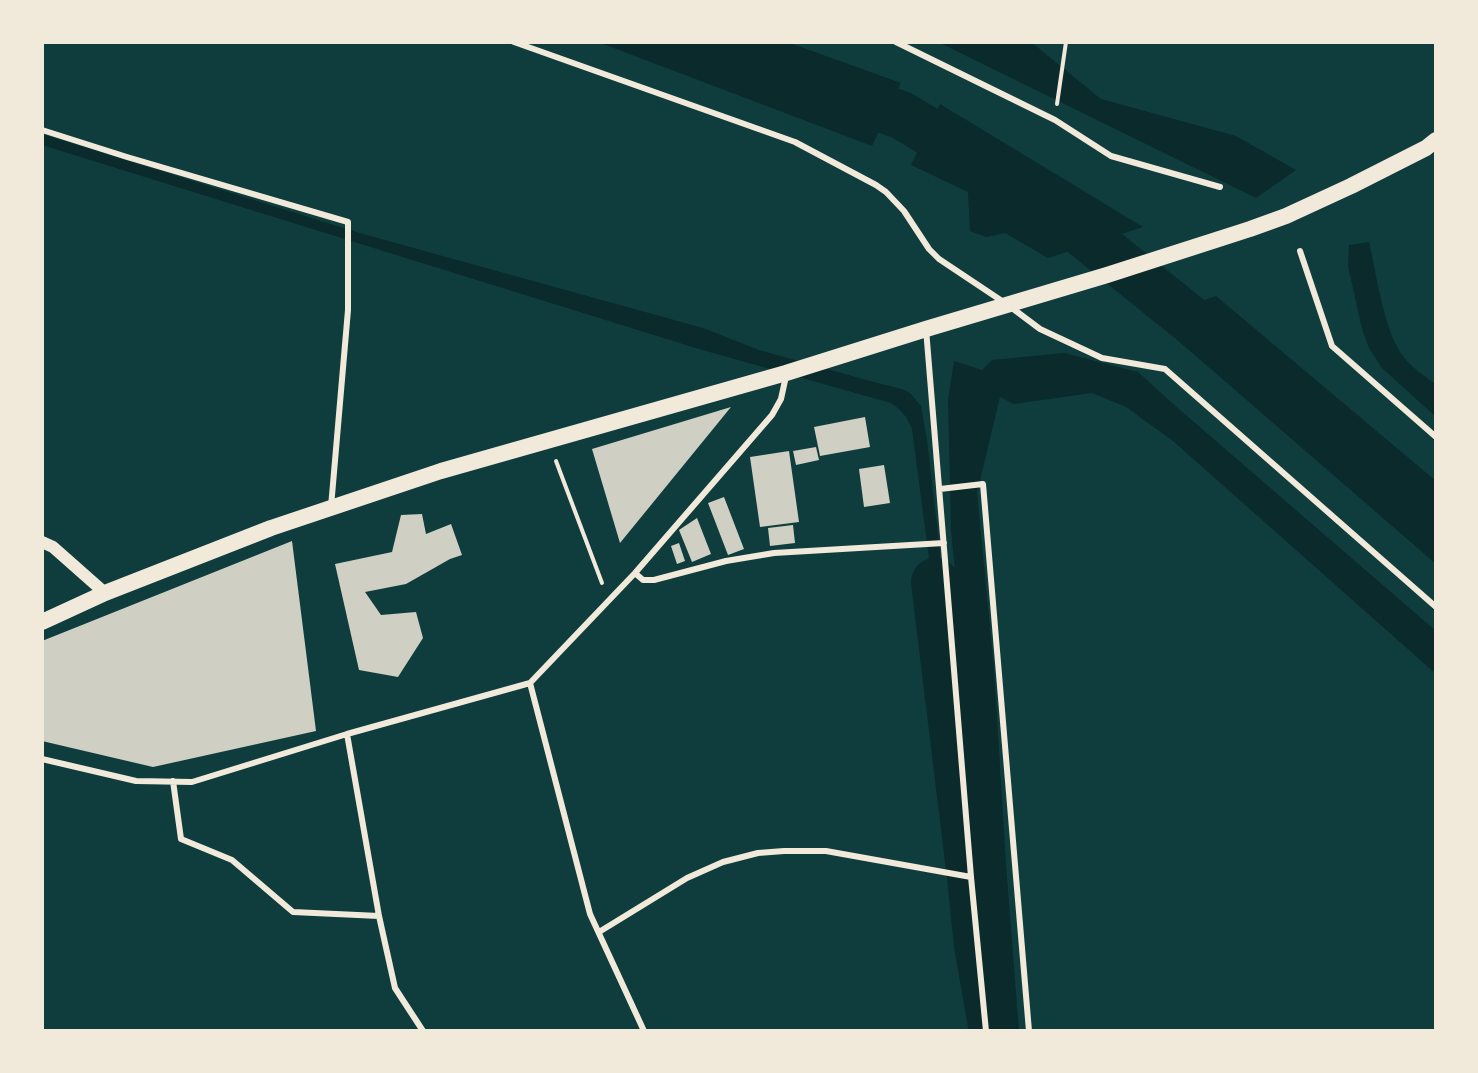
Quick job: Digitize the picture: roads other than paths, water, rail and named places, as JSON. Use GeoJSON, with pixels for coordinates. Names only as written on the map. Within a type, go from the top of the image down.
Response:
{"type":"FeatureCollection","features":[{"type":"Feature","properties":{"kind":"highway"},"geometry":{"type":"LineString","coordinates":[[42,622],[105,593],[271,528],[441,471],[786,373],[1250,229],[1286,216],[1351,186],[1426,148],[1436,140]]}},
{"type":"Feature","properties":{"kind":"main road"},"geometry":{"type":"LineString","coordinates":[[42,542],[53,547],[105,593]]}},
{"type":"Feature","properties":{"kind":"street"},"geometry":{"type":"LineString","coordinates":[[514,42],[795,142],[876,185],[896,201],[929,249],[939,259],[1040,329],[1102,358],[1165,369],[1436,607]]}},
{"type":"Feature","properties":{"kind":"street"},"geometry":{"type":"LineString","coordinates":[[896,42],[1055,120],[1111,156],[1220,187]]}},
{"type":"Feature","properties":{"kind":"street"},"geometry":{"type":"LineString","coordinates":[[42,130],[348,222],[348,310],[331,508]]}},
{"type":"Feature","properties":{"kind":"street"},"geometry":{"type":"LineString","coordinates":[[1300,251],[1332,346],[1436,437]]}},
{"type":"Feature","properties":{"kind":"street"},"geometry":{"type":"LineString","coordinates":[[926,329],[941,489],[943,543],[971,877],[986,1031]]}},
{"type":"Feature","properties":{"kind":"street"},"geometry":{"type":"LineString","coordinates":[[42,759],[136,781],[192,782],[347,734],[530,683],[635,573],[772,416],[782,399],[786,373]]}},
{"type":"Feature","properties":{"kind":"street"},"geometry":{"type":"LineString","coordinates":[[941,489],[983,484],[1029,1031]]}},
{"type":"Feature","properties":{"kind":"street"},"geometry":{"type":"LineString","coordinates":[[635,573],[643,580],[654,580],[726,561],[774,553],[943,543]]}},
{"type":"Feature","properties":{"kind":"street"},"geometry":{"type":"LineString","coordinates":[[530,683],[590,914],[644,1031]]}},
{"type":"Feature","properties":{"kind":"street"},"geometry":{"type":"LineString","coordinates":[[347,734],[379,916],[395,988],[423,1031]]}},
{"type":"Feature","properties":{"kind":"street"},"geometry":{"type":"LineString","coordinates":[[173,781],[181,839],[232,860],[292,912],[379,916]]}},
{"type":"Feature","properties":{"kind":"street"},"geometry":{"type":"LineString","coordinates":[[598,932],[687,878],[723,862],[758,853],[826,851],[971,877]]}},
{"type":"Feature","properties":{"kind":"water"},"geometry":{"type":"Polygon","coordinates":[[[598,42],[787,42],[901,83],[872,146],[598,42]]]}},
{"type":"Feature","properties":{"kind":"water"},"geometry":{"type":"Polygon","coordinates":[[[938,42],[1031,42],[1101,99],[1236,136],[1296,170],[1256,198],[938,42]]]}},
{"type":"Feature","properties":{"kind":"water"},"geometry":{"type":"Polygon","coordinates":[[[940,104],[1143,227],[1048,258],[1005,233],[986,237],[970,231],[968,192],[911,165],[940,104]]]}},
{"type":"Feature","properties":{"kind":"water"},"geometry":{"type":"Polygon","coordinates":[[[42,134],[363,234],[703,328],[759,350],[910,393],[921,406],[927,440],[954,701],[936,611],[912,429],[904,414],[891,403],[699,349],[42,145],[42,134]]]}},
{"type":"Feature","properties":{"kind":"water"},"geometry":{"type":"Polygon","coordinates":[[[1369,242],[1382,305],[1392,337],[1407,361],[1436,385],[1436,417],[1382,368],[1369,348],[1362,329],[1348,266],[1349,245],[1369,242]]]}},
{"type":"Feature","properties":{"kind":"water"},"geometry":{"type":"Polygon","coordinates":[[[1216,296],[1436,481],[1436,564],[1152,318],[1216,296]]]}},
{"type":"Feature","properties":{"kind":"water"},"geometry":{"type":"Polygon","coordinates":[[[1064,353],[1138,372],[1436,631],[1436,674],[1173,441],[1126,407],[1092,393],[1014,404],[1000,397],[977,493],[994,669],[1019,1031],[998,1031],[951,529],[948,400],[954,361],[982,370],[992,360],[1064,353]]]}},
{"type":"Feature","properties":{"kind":"waterway"},"geometry":{"type":"LineString","coordinates":[[708,42],[903,116],[985,166]]}},
{"type":"Feature","properties":{"kind":"waterway"},"geometry":{"type":"LineString","coordinates":[[1044,202],[1228,350]]}},
{"type":"Feature","properties":{"kind":"waterway"},"geometry":{"type":"LineString","coordinates":[[935,582],[978,945],[993,1031]]}},
{"type":"Feature","properties":{"kind":"waterway"},"geometry":{"type":"LineString","coordinates":[[961,803],[963,860]]}},
{"type":"Feature","properties":{"kind":"waterway"},"geometry":{"type":"LineString","coordinates":[[964,887],[973,1031]]}}]}
